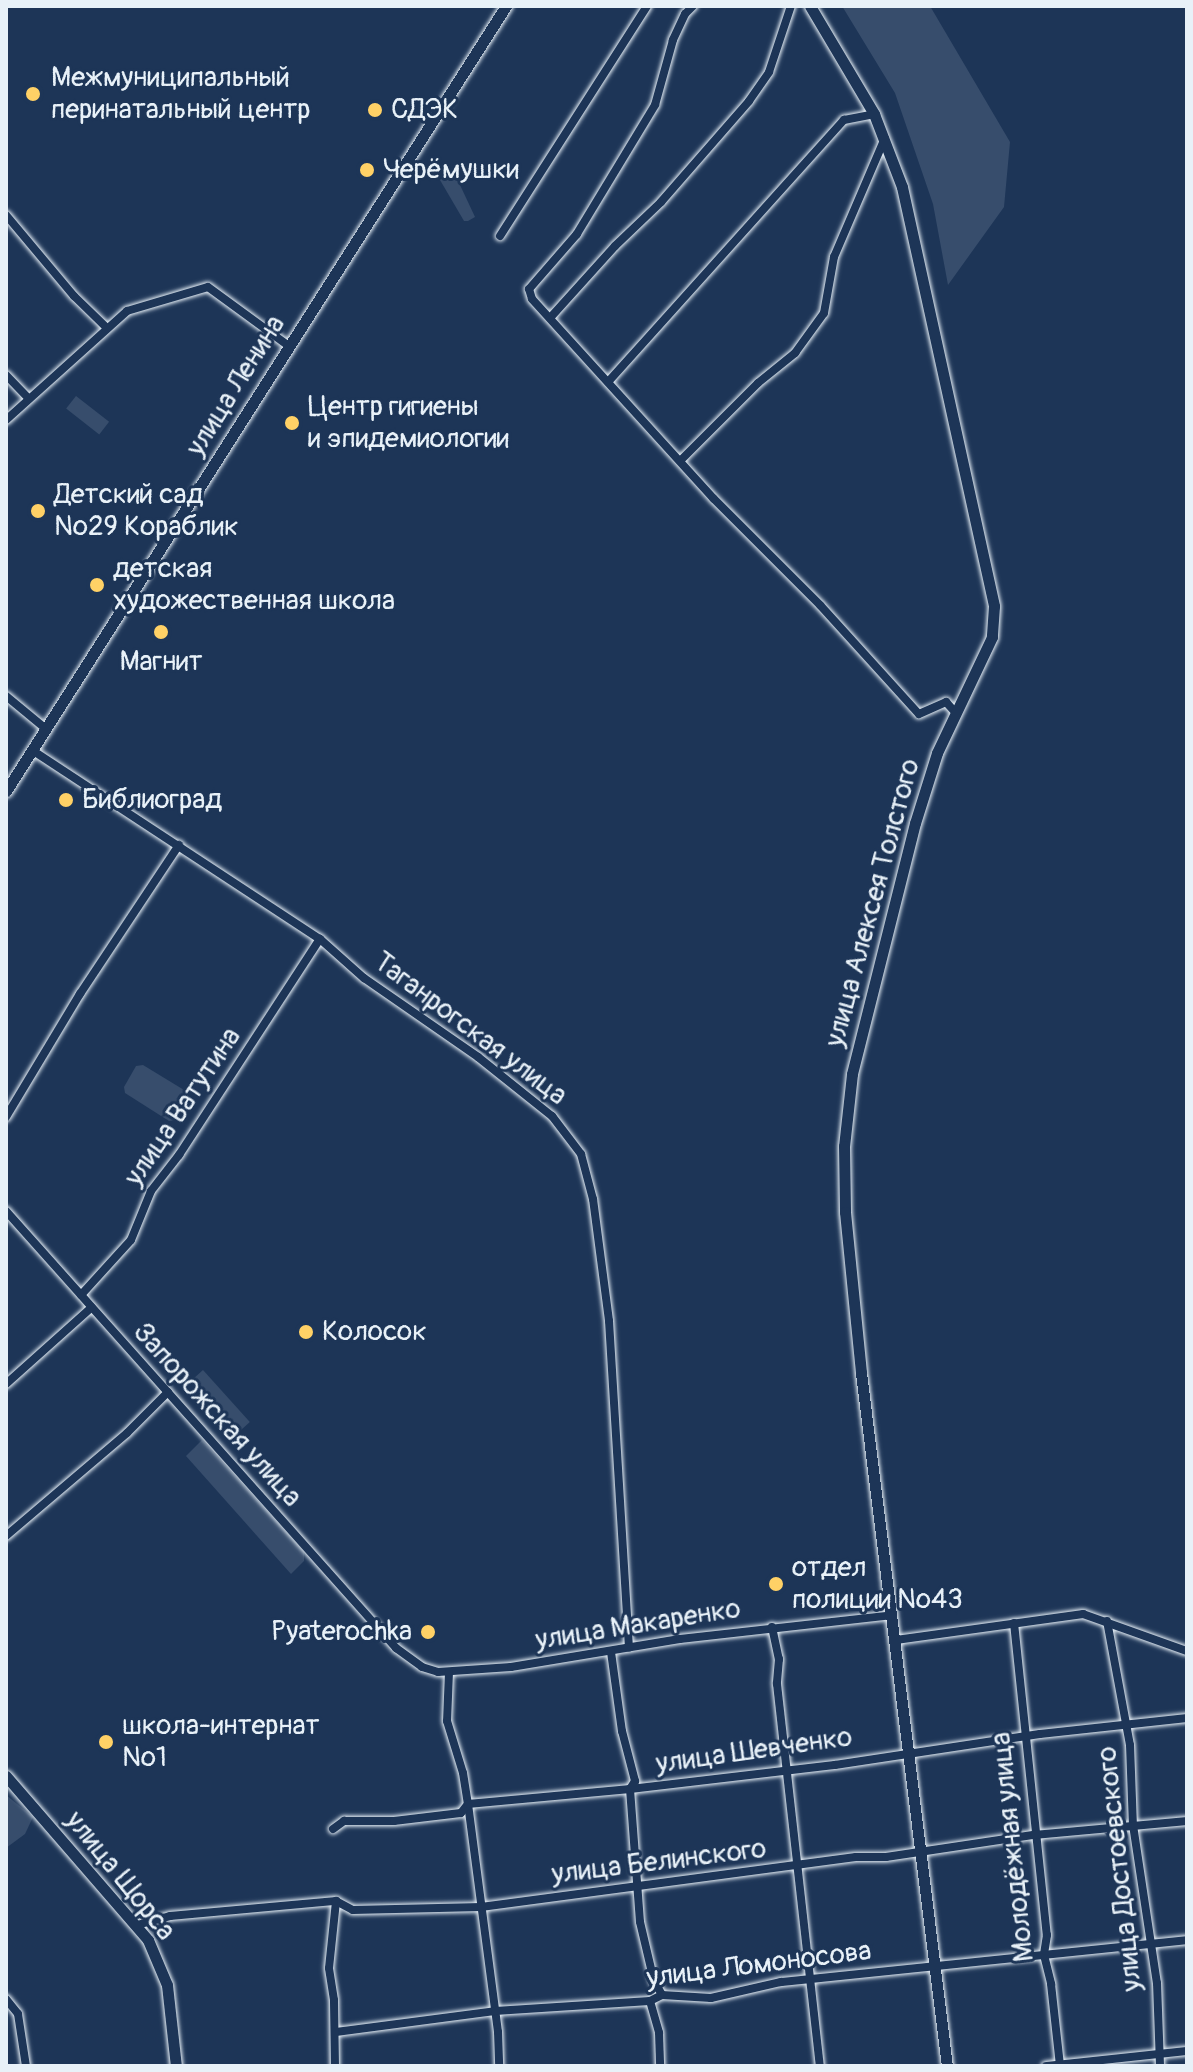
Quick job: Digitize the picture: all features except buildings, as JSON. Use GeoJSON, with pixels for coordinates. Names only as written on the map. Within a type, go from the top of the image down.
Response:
{"type":"FeatureCollection","features":[{"type":"Feature","properties":{"kind":"street","name":"улица Ленина"},"geometry":{"type":"LineString","coordinates":[[6,791],[506,6]]}},
{"type":"Feature","properties":{"kind":"street"},"geometry":{"type":"LineString","coordinates":[[500,236],[647,6]]}},
{"type":"Feature","properties":{"kind":"street"},"geometry":{"type":"LineString","coordinates":[[693,6],[685,14],[673,40],[655,105],[577,234],[529,289],[532,299],[919,714],[946,702],[956,713]]}},
{"type":"Feature","properties":{"kind":"street"},"geometry":{"type":"LineString","coordinates":[[550,318],[615,246],[661,202],[749,101],[769,72],[791,6]]}},
{"type":"Feature","properties":{"kind":"street","name":"улица Алексея Толстого"},"geometry":{"type":"LineString","coordinates":[[810,6],[874,114],[902,187],[994,606],[992,637],[932,767],[852,1074],[844,1146],[851,1280],[909,1751]]}},
{"type":"Feature","properties":{"kind":"street"},"geometry":{"type":"LineString","coordinates":[[608,382],[844,120],[874,114]]}},
{"type":"Feature","properties":{"kind":"street"},"geometry":{"type":"LineString","coordinates":[[680,461],[758,383],[795,353],[820,320],[828,299],[834,257],[885,138]]}},
{"type":"Feature","properties":{"kind":"street"},"geometry":{"type":"LineString","coordinates":[[6,215],[74,296],[107,328]]}},
{"type":"Feature","properties":{"kind":"street"},"geometry":{"type":"LineString","coordinates":[[6,420],[127,311],[208,287],[289,346]]}},
{"type":"Feature","properties":{"kind":"street"},"geometry":{"type":"LineString","coordinates":[[6,375],[29,399]]}},
{"type":"Feature","properties":{"kind":"street"},"geometry":{"type":"LineString","coordinates":[[6,696],[46,729]]}},
{"type":"Feature","properties":{"kind":"street","name":"Таганрогская улица"},"geometry":{"type":"LineString","coordinates":[[32,750],[320,939],[364,978],[478,1057],[552,1116],[581,1154],[593,1199],[609,1321],[629,1647]]}},
{"type":"Feature","properties":{"kind":"street"},"geometry":{"type":"LineString","coordinates":[[6,1117],[80,994],[179,845]]}},
{"type":"Feature","properties":{"kind":"street","name":"улица Ватутина"},"geometry":{"type":"LineString","coordinates":[[81,1295],[131,1240],[151,1191],[179,1155],[320,939]]}},
{"type":"Feature","properties":{"kind":"street","name":"Запорожская улица"},"geometry":{"type":"LineString","coordinates":[[6,1211],[396,1648]]}},
{"type":"Feature","properties":{"kind":"street"},"geometry":{"type":"LineString","coordinates":[[6,1384],[92,1307]]}},
{"type":"Feature","properties":{"kind":"street"},"geometry":{"type":"LineString","coordinates":[[6,1536],[127,1433],[168,1392]]}},
{"type":"Feature","properties":{"kind":"street"},"geometry":{"type":"LineString","coordinates":[[896,1640],[1083,1614],[1187,1651]]}},
{"type":"Feature","properties":{"kind":"street","name":"улица Макаренко"},"geometry":{"type":"LineString","coordinates":[[396,1648],[422,1667],[449,1672],[611,1652],[772,1627],[893,1615]]}},
{"type":"Feature","properties":{"kind":"street","name":"улица Достоевского"},"geometry":{"type":"LineString","coordinates":[[1107,1621],[1126,1725],[1133,1825],[1157,1983],[1160,2066]]}},
{"type":"Feature","properties":{"kind":"street","name":"Молодёжная улица"},"geometry":{"type":"LineString","coordinates":[[1014,1623],[1034,1835],[1047,1935],[1044,1955],[1051,1984],[1060,2066]]}},
{"type":"Feature","properties":{"kind":"street"},"geometry":{"type":"LineString","coordinates":[[772,1627],[779,1659],[777,1684],[820,2066]]}},
{"type":"Feature","properties":{"kind":"street"},"geometry":{"type":"LineString","coordinates":[[611,1652],[622,1731],[635,1781],[630,1789],[640,1922],[654,1981],[662,1995]]}},
{"type":"Feature","properties":{"kind":"street"},"geometry":{"type":"LineString","coordinates":[[449,1672],[447,1721],[463,1773],[468,1804],[495,2011],[499,2066]]}},
{"type":"Feature","properties":{"kind":"street","name":"улица Шевченко"},"geometry":{"type":"LineString","coordinates":[[333,1829],[344,1821],[394,1821],[461,1813],[468,1804],[630,1789],[909,1751],[1187,1718]]}},
{"type":"Feature","properties":{"kind":"street"},"geometry":{"type":"LineString","coordinates":[[909,1751],[947,2066]]}},
{"type":"Feature","properties":{"kind":"street","name":"улица Щорса"},"geometry":{"type":"LineString","coordinates":[[6,1776],[137,1925],[157,1955],[167,1985],[176,2066]]}},
{"type":"Feature","properties":{"kind":"street","name":"улица Белинского"},"geometry":{"type":"LineString","coordinates":[[137,1925],[170,1916],[336,1901],[353,1910],[481,1907],[1034,1835],[1187,1821]]}},
{"type":"Feature","properties":{"kind":"street"},"geometry":{"type":"LineString","coordinates":[[335,2066],[336,2032],[329,1968],[336,1901]]}},
{"type":"Feature","properties":{"kind":"street","name":"улица Ломоносова"},"geometry":{"type":"LineString","coordinates":[[336,2032],[495,2011],[650,2001],[662,1995],[711,1998],[781,1982],[1187,1940]]}},
{"type":"Feature","properties":{"kind":"street"},"geometry":{"type":"LineString","coordinates":[[6,1999],[18,2014],[26,2066]]}},
{"type":"Feature","properties":{"kind":"street"},"geometry":{"type":"LineString","coordinates":[[650,2001],[659,2033],[660,2066]]}},
{"type":"Feature","properties":{"kind":"street"},"geometry":{"type":"LineString","coordinates":[[1046,2066],[1187,2051]]}},
{"type":"Feature","properties":{"kind":"shaded area"},"geometry":{"type":"Polygon","coordinates":[[[842,6],[930,6],[1010,142],[1004,207],[948,285],[933,204],[895,93],[842,6]]]}},
{"type":"Feature","properties":{"kind":"shaded area"},"geometry":{"type":"Polygon","coordinates":[[[453,170],[475,217],[468,221],[464,221],[440,180],[453,170]]]}},
{"type":"Feature","properties":{"kind":"shaded area"},"geometry":{"type":"Polygon","coordinates":[[[76,396],[109,422],[99,434],[66,409],[76,396]]]}},
{"type":"Feature","properties":{"kind":"shaded area"},"geometry":{"type":"Polygon","coordinates":[[[143,1065],[189,1093],[190,1099],[177,1120],[169,1121],[125,1093],[124,1087],[136,1066],[143,1065]]]}},
{"type":"Feature","properties":{"kind":"shaded area"},"geometry":{"type":"Polygon","coordinates":[[[203,1370],[250,1422],[238,1433],[191,1381],[203,1370]]]}},
{"type":"Feature","properties":{"kind":"shaded area"},"geometry":{"type":"Polygon","coordinates":[[[202,1440],[304,1552],[304,1561],[291,1574],[186,1456],[202,1440]]]}},
{"type":"Feature","properties":{"kind":"shaded area"},"geometry":{"type":"Polygon","coordinates":[[[6,1795],[33,1817],[25,1834],[6,1848],[6,1795]]]}},
{"type":"Feature","properties":{"kind":"place","name":"Межмуниципальный перинатальный центр"},"geometry":{"type":"Point","coordinates":[33,94]}},
{"type":"Feature","properties":{"kind":"place","name":"СДЭК"},"geometry":{"type":"Point","coordinates":[375,110]}},
{"type":"Feature","properties":{"kind":"place","name":"Черёмушки"},"geometry":{"type":"Point","coordinates":[367,170]}},
{"type":"Feature","properties":{"kind":"place","name":"Центр гигиены и эпидемиологии"},"geometry":{"type":"Point","coordinates":[292,423]}},
{"type":"Feature","properties":{"kind":"place","name":"Детский сад №29 Кораблик"},"geometry":{"type":"Point","coordinates":[38,511]}},
{"type":"Feature","properties":{"kind":"place","name":"детская художественная школа"},"geometry":{"type":"Point","coordinates":[97,585]}},
{"type":"Feature","properties":{"kind":"place","name":"Магнит"},"geometry":{"type":"Point","coordinates":[161,632]}},
{"type":"Feature","properties":{"kind":"place","name":"Библиоград"},"geometry":{"type":"Point","coordinates":[66,800]}},
{"type":"Feature","properties":{"kind":"place","name":"Колосок"},"geometry":{"type":"Point","coordinates":[306,1332]}},
{"type":"Feature","properties":{"kind":"place","name":"отдел полиции №43"},"geometry":{"type":"Point","coordinates":[776,1584]}},
{"type":"Feature","properties":{"kind":"place","name":"Pyaterochka"},"geometry":{"type":"Point","coordinates":[428,1632]}},
{"type":"Feature","properties":{"kind":"place","name":"школа-интернат №1"},"geometry":{"type":"Point","coordinates":[106,1742]}}]}
